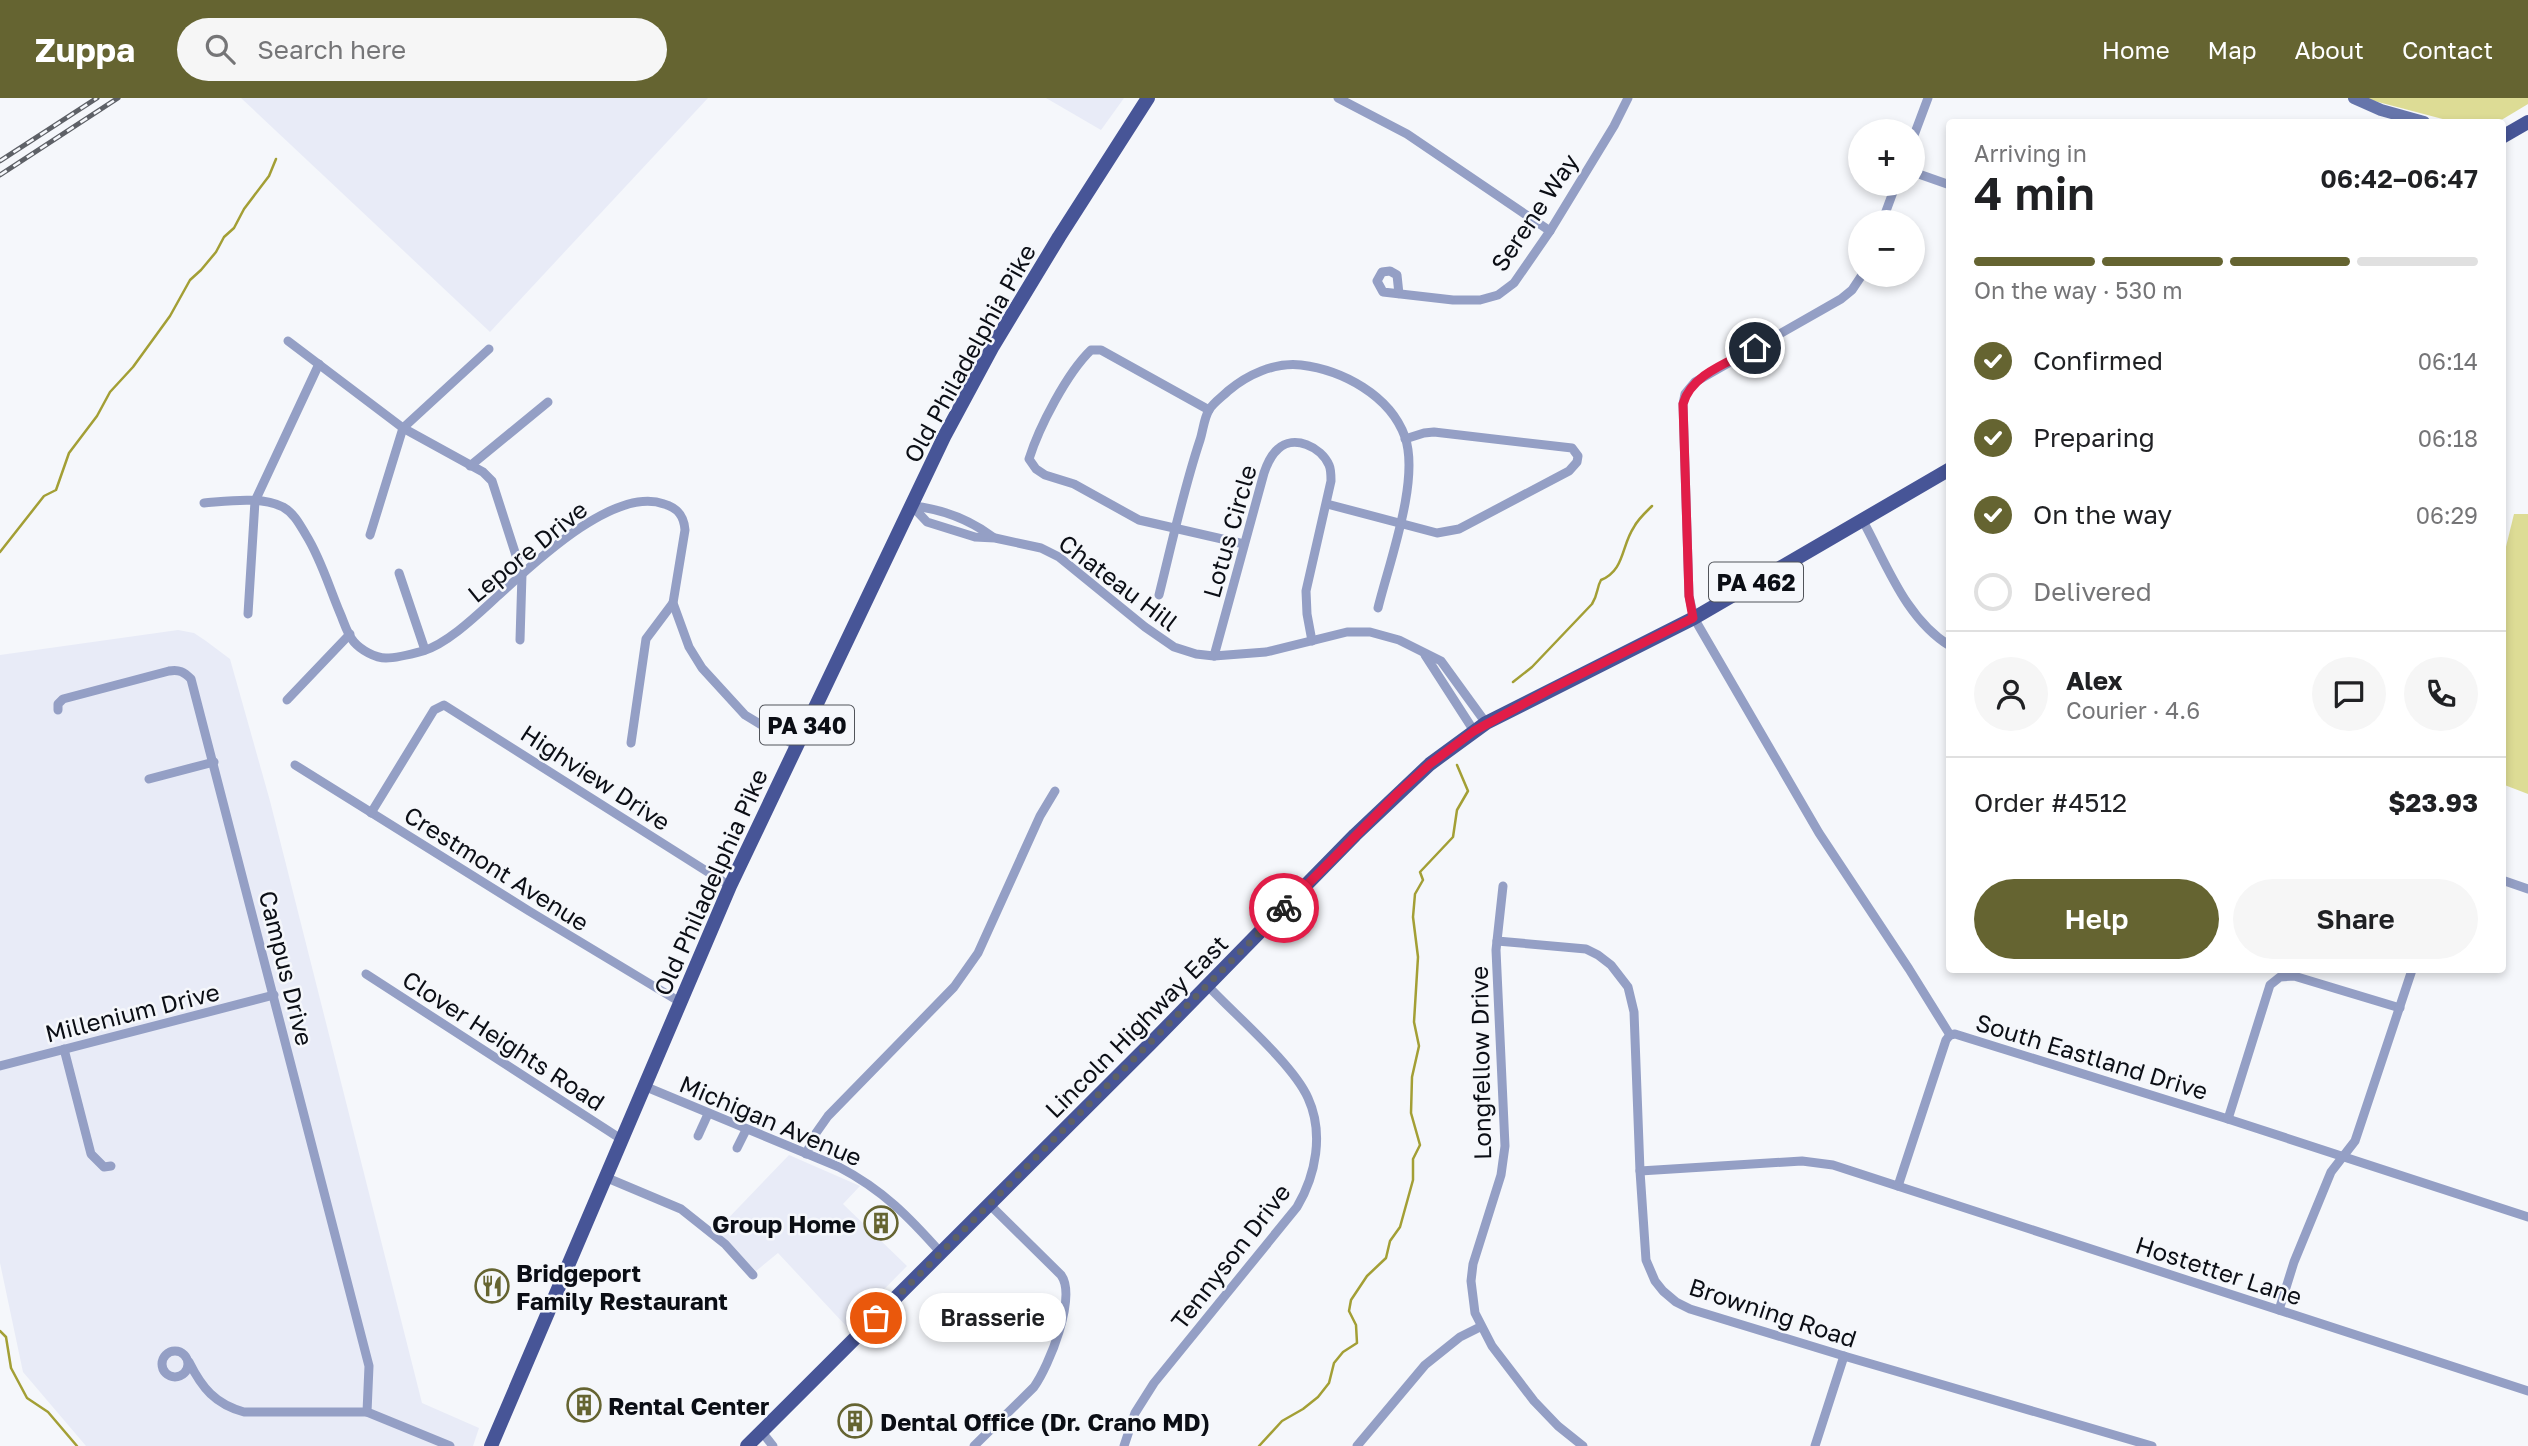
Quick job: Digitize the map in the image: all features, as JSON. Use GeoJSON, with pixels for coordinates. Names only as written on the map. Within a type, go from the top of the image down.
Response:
{"type":"FeatureCollection","features":[{"type":"Feature","properties":{"kind":"main road","name":"Old Philadelphia Pike"},"geometry":{"type":"LineString","coordinates":[[491,1446],[730,886],[944,437],[993,346],[1148,98]]}},
{"type":"Feature","properties":{"kind":"main road"},"geometry":{"type":"LineString","coordinates":[[2354,98],[2381,110],[2413,119]]}},
{"type":"Feature","properties":{"kind":"main road"},"geometry":{"type":"LineString","coordinates":[[2506,135],[2528,122]]}},
{"type":"Feature","properties":{"kind":"main road","name":"Lincoln Highway East"},"geometry":{"type":"LineString","coordinates":[[747,1446],[1430,764],[1480,727],[1693,618],[1946,471]]}},
{"type":"Feature","properties":{"kind":"street"},"geometry":{"type":"LineString","coordinates":[[1338,98],[1408,134],[1550,231]]}},
{"type":"Feature","properties":{"kind":"street","name":"Serene Way"},"geometry":{"type":"LineString","coordinates":[[1399,294],[1480,300],[1498,295],[1514,283],[1550,231],[1628,98]]}},
{"type":"Feature","properties":{"kind":"street"},"geometry":{"type":"LineString","coordinates":[[1920,119],[1928,98]]}},
{"type":"Feature","properties":{"kind":"street"},"geometry":{"type":"LineString","coordinates":[[1925,177],[1946,184]]}},
{"type":"Feature","properties":{"kind":"street"},"geometry":{"type":"LineString","coordinates":[[1693,618],[1689,596],[1686,534],[1685,394],[1695,382],[1841,299],[1854,287]]}},
{"type":"Feature","properties":{"kind":"street"},"geometry":{"type":"LineString","coordinates":[[288,341],[403,428],[483,472],[492,481],[522,574],[520,640]]}},
{"type":"Feature","properties":{"kind":"street"},"geometry":{"type":"LineString","coordinates":[[370,535],[403,428],[489,349]]}},
{"type":"Feature","properties":{"kind":"street"},"geometry":{"type":"LineString","coordinates":[[1209,410],[1101,350],[1091,350],[1059,396],[1035,440],[1030,459],[1036,469],[1045,475],[1074,484],[1139,520],[1244,544]]}},
{"type":"Feature","properties":{"kind":"street"},"geometry":{"type":"LineString","coordinates":[[248,614],[255,501],[318,363]]}},
{"type":"Feature","properties":{"kind":"street"},"geometry":{"type":"LineString","coordinates":[[1159,594],[1209,410],[1235,385],[1253,374],[1271,368],[1299,365],[1346,377],[1366,388],[1400,425],[1405,439],[1410,463],[1405,499],[1378,608]]}},
{"type":"Feature","properties":{"kind":"street"},"geometry":{"type":"LineString","coordinates":[[470,466],[548,402]]}},
{"type":"Feature","properties":{"kind":"street"},"geometry":{"type":"LineString","coordinates":[[1327,505],[1437,533],[1459,529],[1569,471],[1577,462],[1578,456],[1572,448],[1433,432],[1405,439]]}},
{"type":"Feature","properties":{"kind":"street","name":"Lotus Circle"},"geometry":{"type":"LineString","coordinates":[[1214,656],[1264,473],[1269,460],[1279,447],[1293,442],[1307,444],[1319,451],[1329,466],[1331,481],[1306,591],[1312,641]]}},
{"type":"Feature","properties":{"kind":"street","name":"Lepore Drive"},"geometry":{"type":"LineString","coordinates":[[204,503],[255,501],[283,507],[299,522],[309,540],[352,640],[368,653],[385,658],[425,650],[463,628],[522,574],[587,523],[612,508],[629,502],[659,502],[675,509],[684,519],[685,530],[673,603]]}},
{"type":"Feature","properties":{"kind":"street","name":"Chateau Hill"},"geometry":{"type":"LineString","coordinates":[[912,506],[927,522],[975,537],[995,538],[1041,548],[1059,557],[1145,627],[1174,646],[1196,654],[1214,656],[1266,652],[1347,632],[1370,632],[1399,640],[1441,661],[1480,727]]}},
{"type":"Feature","properties":{"kind":"street","name":"Chateau Hill"},"geometry":{"type":"LineString","coordinates":[[912,506],[933,508],[979,527],[995,538]]}},
{"type":"Feature","properties":{"kind":"street"},"geometry":{"type":"LineString","coordinates":[[1863,521],[1914,614],[1934,636],[1946,644]]}},
{"type":"Feature","properties":{"kind":"street"},"geometry":{"type":"LineString","coordinates":[[399,573],[425,650]]}},
{"type":"Feature","properties":{"kind":"street"},"geometry":{"type":"LineString","coordinates":[[673,603],[695,657],[730,701],[765,729],[796,746]]}},
{"type":"Feature","properties":{"kind":"street"},"geometry":{"type":"LineString","coordinates":[[631,744],[646,639],[673,603]]}},
{"type":"Feature","properties":{"kind":"street","name":"South Eastland Drive"},"geometry":{"type":"LineString","coordinates":[[1693,618],[1819,833],[1950,1035],[1955,1034],[2228,1119],[2528,1217]]}},
{"type":"Feature","properties":{"kind":"street"},"geometry":{"type":"LineString","coordinates":[[287,700],[349,634]]}},
{"type":"Feature","properties":{"kind":"street"},"geometry":{"type":"LineString","coordinates":[[1424,653],[1480,727]]}},
{"type":"Feature","properties":{"kind":"street","name":"Campus Drive"},"geometry":{"type":"LineString","coordinates":[[58,710],[58,704],[63,699],[175,670],[184,672],[195,688],[369,1366],[367,1412]]}},
{"type":"Feature","properties":{"kind":"street","name":"Highview Drive"},"geometry":{"type":"LineString","coordinates":[[371,813],[434,710],[440,705],[450,706],[730,886]]}},
{"type":"Feature","properties":{"kind":"street"},"geometry":{"type":"LineString","coordinates":[[149,779],[214,762]]}},
{"type":"Feature","properties":{"kind":"street","name":"Crestmont Avenue"},"geometry":{"type":"LineString","coordinates":[[295,765],[680,1002]]}},
{"type":"Feature","properties":{"kind":"street"},"geometry":{"type":"LineString","coordinates":[[806,1154],[828,1116],[968,970],[1040,816],[1055,791]]}},
{"type":"Feature","properties":{"kind":"street"},"geometry":{"type":"LineString","coordinates":[[2506,881],[2528,889]]}},
{"type":"Feature","properties":{"kind":"street","name":"Longfellow Drive"},"geometry":{"type":"LineString","coordinates":[[1503,886],[1497,942],[1496,990],[1505,1146],[1501,1175],[1473,1264],[1471,1281],[1475,1313],[1480,1327],[1534,1401],[1558,1426],[1583,1446]]}},
{"type":"Feature","properties":{"kind":"street","name":"Browning Road"},"geometry":{"type":"LineString","coordinates":[[1497,942],[1586,949],[1605,960],[1628,987],[1634,1012],[1646,1260],[1655,1281],[1676,1302],[1690,1309],[1844,1356],[2152,1446]]}},
{"type":"Feature","properties":{"kind":"street"},"geometry":{"type":"LineString","coordinates":[[2279,1310],[2331,1172],[2356,1141],[2411,973]]}},
{"type":"Feature","properties":{"kind":"street","name":"Clover Heights Road"},"geometry":{"type":"LineString","coordinates":[[366,974],[621,1139]]}},
{"type":"Feature","properties":{"kind":"street"},"geometry":{"type":"LineString","coordinates":[[2228,1119],[2270,985],[2280,977],[2294,976],[2400,1008]]}},
{"type":"Feature","properties":{"kind":"street","name":"Tennyson Drive"},"geometry":{"type":"LineString","coordinates":[[1124,1446],[1135,1413],[1154,1383],[1297,1207],[1308,1185],[1315,1158],[1314,1115],[1307,1096],[1290,1072],[1208,986]]}},
{"type":"Feature","properties":{"kind":"street","name":"Millenium Drive"},"geometry":{"type":"LineString","coordinates":[[0,1066],[274,995]]}},
{"type":"Feature","properties":{"kind":"street"},"geometry":{"type":"LineString","coordinates":[[1898,1186],[1946,1040],[1950,1035]]}},
{"type":"Feature","properties":{"kind":"street"},"geometry":{"type":"LineString","coordinates":[[64,1049],[92,1154],[104,1167],[111,1166]]}},
{"type":"Feature","properties":{"kind":"street","name":"Michigan Avenue"},"geometry":{"type":"LineString","coordinates":[[644,1086],[839,1167],[877,1189],[910,1217],[941,1253]]}},
{"type":"Feature","properties":{"kind":"street"},"geometry":{"type":"LineString","coordinates":[[698,1136],[708,1114]]}},
{"type":"Feature","properties":{"kind":"street"},"geometry":{"type":"LineString","coordinates":[[737,1148],[746,1130]]}},
{"type":"Feature","properties":{"kind":"street","name":"Hostetter Lane"},"geometry":{"type":"LineString","coordinates":[[1640,1171],[1802,1161],[1833,1164],[2528,1391]]}},
{"type":"Feature","properties":{"kind":"street"},"geometry":{"type":"LineString","coordinates":[[605,1177],[681,1209],[725,1244],[753,1275]]}},
{"type":"Feature","properties":{"kind":"street"},"geometry":{"type":"LineString","coordinates":[[974,1446],[1031,1390],[1041,1376],[1067,1294],[1066,1282],[1061,1275],[990,1205]]}},
{"type":"Feature","properties":{"kind":"street"},"geometry":{"type":"LineString","coordinates":[[1357,1446],[1425,1365],[1449,1345],[1480,1327]]}},
{"type":"Feature","properties":{"kind":"street"},"geometry":{"type":"LineString","coordinates":[[1815,1446],[1844,1356]]}},
{"type":"Feature","properties":{"kind":"street"},"geometry":{"type":"LineString","coordinates":[[189,1362],[210,1395],[229,1408],[244,1412],[367,1412],[450,1446]]}},
{"type":"Feature","properties":{"kind":"street"},"geometry":{"type":"LineString","coordinates":[[762,1432],[773,1446]]}},
{"type":"Feature","properties":{"kind":"shaded area"},"geometry":{"type":"Polygon","coordinates":[[[241,98],[708,98],[490,332],[241,98]]]}},
{"type":"Feature","properties":{"kind":"shaded area"},"geometry":{"type":"Polygon","coordinates":[[[1046,98],[1124,98],[1101,130],[1046,98]]]}},
{"type":"Feature","properties":{"kind":"shaded area"},"geometry":{"type":"Polygon","coordinates":[[[2363,98],[2528,98],[2528,104],[2503,119],[2443,119],[2363,98]]]}},
{"type":"Feature","properties":{"kind":"shaded area"},"geometry":{"type":"Polygon","coordinates":[[[2514,514],[2528,514],[2528,794],[2506,786],[2506,547],[2514,514]]]}},
{"type":"Feature","properties":{"kind":"shaded area"},"geometry":{"type":"Polygon","coordinates":[[[178,630],[194,633],[230,659],[270,801],[422,1403],[479,1428],[473,1446],[86,1446],[23,1372],[0,1263],[0,655],[178,630]]]}},
{"type":"Feature","properties":{"kind":"shaded area"},"geometry":{"type":"Polygon","coordinates":[[[789,1155],[860,1186],[843,1204],[907,1266],[847,1327],[778,1253],[756,1271],[716,1231],[789,1155]]]}},
{"type":"Feature","properties":{"kind":"waterway"},"geometry":{"type":"LineString","coordinates":[[0,552],[44,496],[56,490],[69,453],[97,416],[110,392],[133,367],[170,316],[190,280],[234,228],[244,209],[269,176],[276,159]]}},
{"type":"Feature","properties":{"kind":"waterway"},"geometry":{"type":"LineString","coordinates":[[1513,682],[1532,667],[1592,604],[1601,580],[1609,576],[1619,564],[1630,534],[1652,506]]}},
{"type":"Feature","properties":{"kind":"waterway"},"geometry":{"type":"LineString","coordinates":[[1259,1446],[1282,1421],[1318,1397],[1329,1383],[1334,1363],[1343,1352],[1357,1343],[1356,1325],[1349,1311],[1351,1300],[1367,1276],[1386,1258],[1390,1241],[1400,1227],[1413,1180],[1413,1159],[1420,1145],[1411,1113],[1412,1077],[1419,1046],[1414,1022],[1418,957],[1413,917],[1415,894],[1423,880],[1420,872],[1453,837],[1457,810],[1468,791],[1457,765]]}},
{"type":"Feature","properties":{"kind":"waterway"},"geometry":{"type":"LineString","coordinates":[[0,1331],[6,1337],[11,1368],[27,1398],[48,1412],[77,1446]]}},
{"type":"Feature","properties":{"kind":"railway"},"geometry":{"type":"LineString","coordinates":[[0,161],[97,98]]}},
{"type":"Feature","properties":{"kind":"railway"},"geometry":{"type":"LineString","coordinates":[[0,175],[118,98]]}},
{"type":"Feature","properties":{"kind":"way so far"},"geometry":{"type":"LineString","coordinates":[[876,1318],[1284,908]]}},
{"type":"Feature","properties":{"kind":"place","name":"Group Home"},"geometry":{"type":"Point","coordinates":[881,1223]}},
{"type":"Feature","properties":{"kind":"place","name":"Bridgeport Family Restaurant"},"geometry":{"type":"Point","coordinates":[492,1286]}},
{"type":"Feature","properties":{"kind":"place","name":"Brasserie"},"geometry":{"type":"Point","coordinates":[876,1318]}},
{"type":"Feature","properties":{"kind":"place","name":"Rental Center"},"geometry":{"type":"Point","coordinates":[584,1405]}},
{"type":"Feature","properties":{"kind":"place","name":"Dental Office (Dr. Crano MD)"},"geometry":{"type":"Point","coordinates":[855,1421]}},
{"type":"Feature","properties":{"kind":"route"},"geometry":{"type":"LineString","coordinates":[[1284,908],[1398,793],[1430,764],[1474,731],[1693,618],[1689,596],[1686,534],[1685,394],[1695,382],[1755,348]]}}]}
